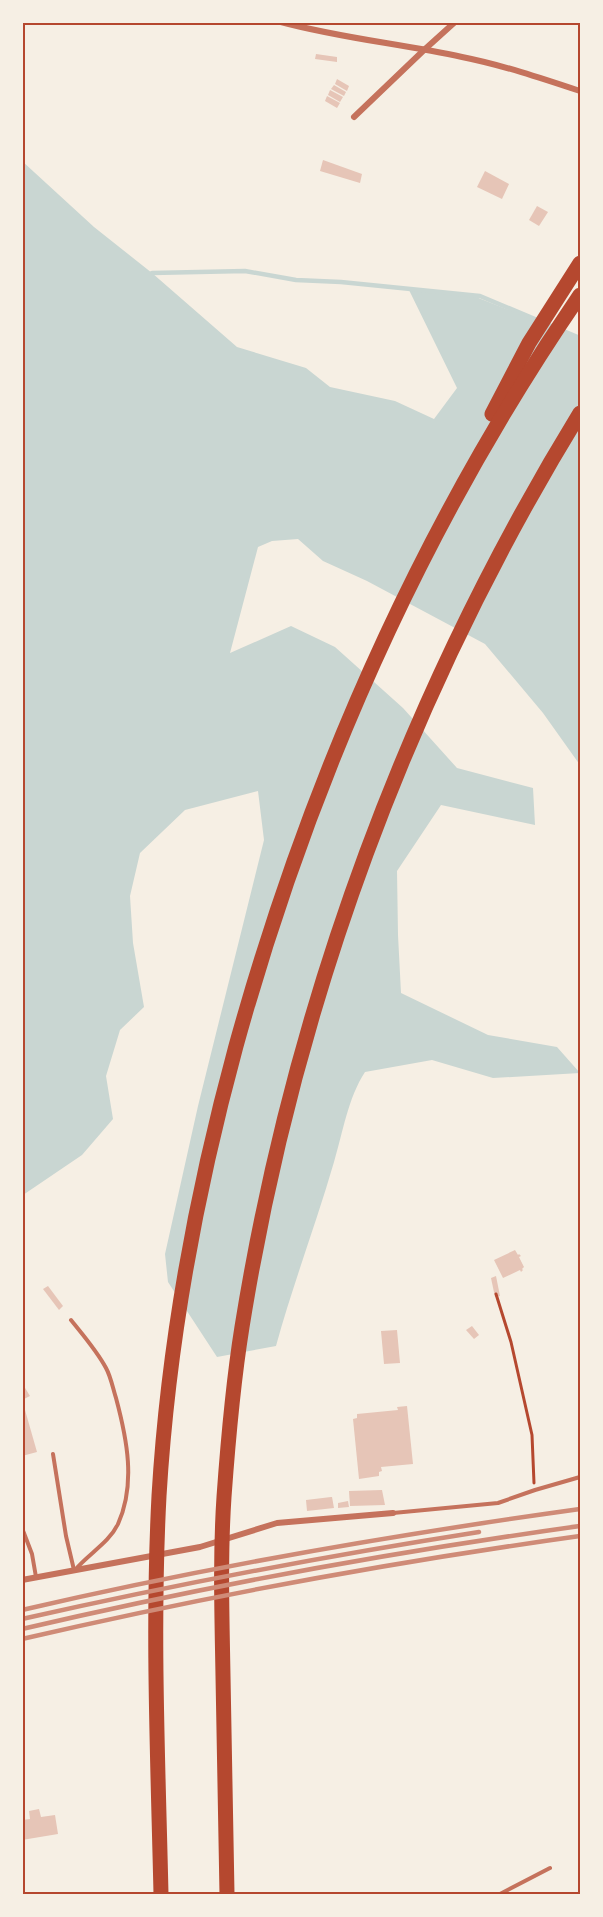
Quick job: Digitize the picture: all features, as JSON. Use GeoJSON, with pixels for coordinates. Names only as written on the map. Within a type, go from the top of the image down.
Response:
{"type":"FeatureCollection","features":[{"type":"Feature","properties":{"kind":"highway"},"geometry":{"type":"LineString","coordinates":[[161,1894],[156,1668],[159,1493],[177,1317],[195,1215],[221,1103],[249,999],[279,902],[313,810],[375,659],[449,510],[486,426],[529,343],[580,263]]}},
{"type":"Feature","properties":{"kind":"highway"},"geometry":{"type":"LineString","coordinates":[[449,510],[506,410],[580,295]]}},
{"type":"Feature","properties":{"kind":"highway"},"geometry":{"type":"LineString","coordinates":[[226,1894],[221,1571],[224,1502],[241,1331],[260,1227],[283,1123],[311,1019],[372,835],[434,686],[504,546],[580,413]]}},
{"type":"Feature","properties":{"kind":"street"},"geometry":{"type":"LineString","coordinates":[[281,22],[507,67],[580,91]]}},
{"type":"Feature","properties":{"kind":"street"},"geometry":{"type":"LineString","coordinates":[[354,117],[455,22]]}},
{"type":"Feature","properties":{"kind":"street"},"geometry":{"type":"LineString","coordinates":[[22,1580],[200,1547],[277,1523],[393,1513]]}},
{"type":"Feature","properties":{"kind":"lane"},"geometry":{"type":"LineString","coordinates":[[71,1320],[107,1370],[125,1431],[129,1469],[125,1501],[118,1525],[106,1541],[85,1558],[74,1571]]}},
{"type":"Feature","properties":{"kind":"lane"},"geometry":{"type":"LineString","coordinates":[[53,1454],[74,1571]]}},
{"type":"Feature","properties":{"kind":"lane"},"geometry":{"type":"LineString","coordinates":[[393,1513],[498,1503],[580,1477]]}},
{"type":"Feature","properties":{"kind":"lane"},"geometry":{"type":"LineString","coordinates":[[22,1528],[32,1554],[36,1577]]}},
{"type":"Feature","properties":{"kind":"lane"},"geometry":{"type":"LineString","coordinates":[[500,1894],[550,1868]]}},
{"type":"Feature","properties":{"kind":"path"},"geometry":{"type":"LineString","coordinates":[[496,1294],[511,1342],[532,1435],[535,1490]]}},
{"type":"Feature","properties":{"kind":"shaded area"},"geometry":{"type":"Polygon","coordinates":[[[22,161],[94,227],[152,273],[237,347],[306,368],[330,387],[395,401],[434,419],[457,388],[409,290],[471,295],[580,338],[580,765],[543,713],[485,644],[367,581],[323,561],[298,539],[272,541],[258,547],[230,653],[291,626],[335,647],[403,708],[457,768],[533,788],[535,825],[441,805],[397,871],[401,993],[488,1035],[557,1047],[580,1073],[493,1078],[432,1060],[365,1072],[350,1104],[276,1346],[217,1357],[168,1282],[165,1254],[198,1106],[264,840],[258,791],[185,810],[140,853],[130,896],[133,943],[144,1007],[120,1030],[106,1076],[113,1119],[82,1155],[23,1195],[22,161]]]}},
{"type":"Feature","properties":{"kind":"building"},"geometry":{"type":"Polygon","coordinates":[[[316,54],[337,57],[337,62],[315,59],[316,54]]]}},
{"type":"Feature","properties":{"kind":"building"},"geometry":{"type":"Polygon","coordinates":[[[337,79],[349,86],[347,91],[335,84],[337,79]]]}},
{"type":"Feature","properties":{"kind":"building"},"geometry":{"type":"Polygon","coordinates":[[[334,85],[346,92],[344,96],[331,89],[334,85]]]}},
{"type":"Feature","properties":{"kind":"building"},"geometry":{"type":"Polygon","coordinates":[[[330,90],[343,97],[340,102],[328,95],[330,90]]]}},
{"type":"Feature","properties":{"kind":"building"},"geometry":{"type":"Polygon","coordinates":[[[327,96],[340,103],[337,108],[325,101],[327,96]]]}},
{"type":"Feature","properties":{"kind":"building"},"geometry":{"type":"Polygon","coordinates":[[[323,160],[362,174],[360,183],[320,171],[323,160]]]}},
{"type":"Feature","properties":{"kind":"building"},"geometry":{"type":"Polygon","coordinates":[[[485,171],[509,184],[502,199],[477,187],[485,171]]]}},
{"type":"Feature","properties":{"kind":"building"},"geometry":{"type":"Polygon","coordinates":[[[537,206],[548,212],[539,226],[529,220],[537,206]]]}},
{"type":"Feature","properties":{"kind":"building"},"geometry":{"type":"Polygon","coordinates":[[[515,1250],[521,1256],[519,1257],[524,1267],[523,1270],[503,1278],[494,1260],[515,1250]]]}},
{"type":"Feature","properties":{"kind":"building"},"geometry":{"type":"Polygon","coordinates":[[[496,1276],[500,1296],[495,1297],[491,1278],[496,1276]]]}},
{"type":"Feature","properties":{"kind":"building"},"geometry":{"type":"Polygon","coordinates":[[[48,1286],[63,1306],[59,1310],[43,1289],[48,1286]]]}},
{"type":"Feature","properties":{"kind":"building"},"geometry":{"type":"Polygon","coordinates":[[[472,1326],[479,1335],[474,1339],[466,1330],[472,1326]]]}},
{"type":"Feature","properties":{"kind":"building"},"geometry":{"type":"Polygon","coordinates":[[[397,1330],[400,1363],[384,1364],[381,1331],[397,1330]]]}},
{"type":"Feature","properties":{"kind":"building"},"geometry":{"type":"Polygon","coordinates":[[[22,1383],[30,1396],[22,1400],[22,1383]]]}},
{"type":"Feature","properties":{"kind":"building"},"geometry":{"type":"Polygon","coordinates":[[[407,1406],[413,1464],[381,1467],[382,1471],[379,1472],[379,1476],[359,1479],[353,1419],[357,1418],[357,1414],[398,1410],[397,1407],[407,1406]]]}},
{"type":"Feature","properties":{"kind":"building"},"geometry":{"type":"Polygon","coordinates":[[[25,1410],[37,1452],[22,1456],[22,1411],[25,1410]]]}},
{"type":"Feature","properties":{"kind":"building"},"geometry":{"type":"Polygon","coordinates":[[[382,1490],[385,1505],[350,1506],[349,1491],[382,1490]]]}},
{"type":"Feature","properties":{"kind":"building"},"geometry":{"type":"Polygon","coordinates":[[[332,1497],[334,1508],[307,1511],[306,1500],[332,1497]]]}},
{"type":"Feature","properties":{"kind":"building"},"geometry":{"type":"Polygon","coordinates":[[[348,1501],[349,1507],[338,1508],[338,1503],[348,1501]]]}},
{"type":"Feature","properties":{"kind":"building"},"geometry":{"type":"Polygon","coordinates":[[[39,1809],[41,1817],[55,1815],[58,1834],[22,1840],[22,1820],[30,1819],[29,1811],[39,1809]]]}},
{"type":"Feature","properties":{"kind":"waterway"},"geometry":{"type":"LineString","coordinates":[[152,273],[245,271],[296,280],[341,282],[480,296],[580,338]]}},
{"type":"Feature","properties":{"kind":"railway"},"geometry":{"type":"LineString","coordinates":[[22,1610],[91,1594],[300,1553],[580,1509]]}},
{"type":"Feature","properties":{"kind":"railway"},"geometry":{"type":"LineString","coordinates":[[22,1629],[161,1598],[300,1571],[580,1526]]}},
{"type":"Feature","properties":{"kind":"railway"},"geometry":{"type":"LineString","coordinates":[[22,1619],[250,1572],[479,1532]]}},
{"type":"Feature","properties":{"kind":"railway"},"geometry":{"type":"LineString","coordinates":[[22,1639],[161,1608],[300,1581],[580,1536]]}}]}
